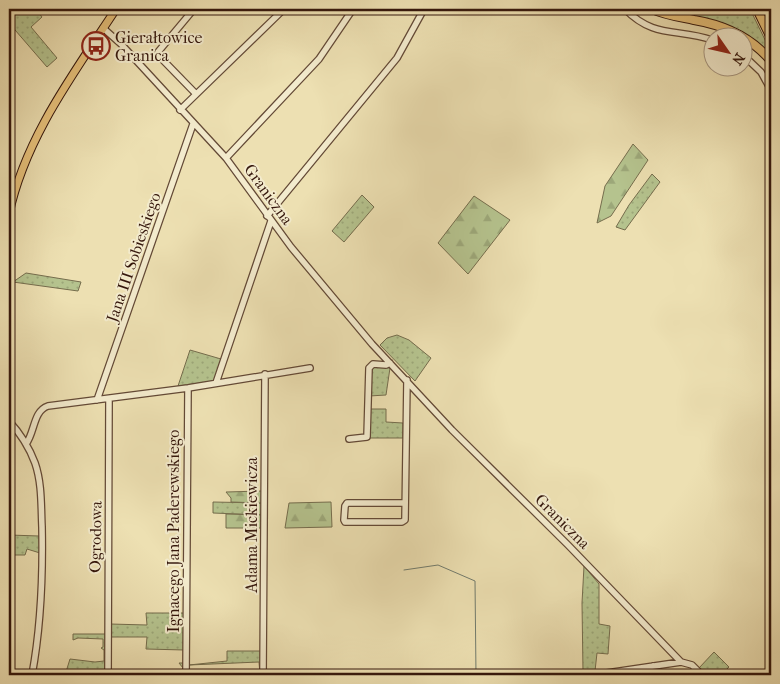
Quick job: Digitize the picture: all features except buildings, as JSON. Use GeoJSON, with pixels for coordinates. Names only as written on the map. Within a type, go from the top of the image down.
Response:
{"type":"FeatureCollection","features":[{"type":"Feature","properties":{"kind":"highway"},"geometry":{"type":"LineString","coordinates":[[652,9],[730,30],[748,40],[771,61]]}},
{"type":"Feature","properties":{"kind":"highway"},"geometry":{"type":"LineString","coordinates":[[666,9],[687,9]]}},
{"type":"Feature","properties":{"kind":"highway"},"geometry":{"type":"LineString","coordinates":[[757,9],[771,38]]}},
{"type":"Feature","properties":{"kind":"highway"},"geometry":{"type":"LineString","coordinates":[[768,9],[771,17]]}},
{"type":"Feature","properties":{"kind":"main road"},"geometry":{"type":"LineString","coordinates":[[9,214],[14,191],[24,163],[48,115],[62,90],[116,9]]}},
{"type":"Feature","properties":{"kind":"street"},"geometry":{"type":"LineString","coordinates":[[193,9],[158,51],[158,54],[196,94]]}},
{"type":"Feature","properties":{"kind":"street"},"geometry":{"type":"LineString","coordinates":[[180,110],[284,9]]}},
{"type":"Feature","properties":{"kind":"street"},"geometry":{"type":"LineString","coordinates":[[226,158],[318,59],[353,9]]}},
{"type":"Feature","properties":{"kind":"street"},"geometry":{"type":"LineString","coordinates":[[216,383],[269,218],[397,58],[424,9]]}},
{"type":"Feature","properties":{"kind":"street"},"geometry":{"type":"LineString","coordinates":[[625,9],[638,21],[654,29],[702,38]]}},
{"type":"Feature","properties":{"kind":"street","name":"Graniczna"},"geometry":{"type":"LineString","coordinates":[[103,29],[121,44],[226,158],[269,218],[342,310],[452,430],[562,539],[681,662],[692,665],[702,675]]}},
{"type":"Feature","properties":{"kind":"street"},"geometry":{"type":"LineString","coordinates":[[752,63],[761,72],[771,90]]}},
{"type":"Feature","properties":{"kind":"street","name":"Jana III Sobieskiego"},"geometry":{"type":"LineString","coordinates":[[97,400],[194,124]]}},
{"type":"Feature","properties":{"kind":"street"},"geometry":{"type":"LineString","coordinates":[[350,439],[367,437],[369,368],[373,364],[386,365],[390,363]]}},
{"type":"Feature","properties":{"kind":"street"},"geometry":{"type":"LineString","coordinates":[[26,444],[39,413],[48,406],[188,388],[310,368]]}},
{"type":"Feature","properties":{"kind":"street","name":"Adama Mickiewicza"},"geometry":{"type":"LineString","coordinates":[[263,675],[265,374]]}},
{"type":"Feature","properties":{"kind":"street"},"geometry":{"type":"LineString","coordinates":[[405,503],[347,504],[345,506],[344,520],[345,522],[402,522],[405,520],[407,380]]}},
{"type":"Feature","properties":{"kind":"street","name":"Ignacego Jana Paderewskiego"},"geometry":{"type":"LineString","coordinates":[[186,675],[188,388]]}},
{"type":"Feature","properties":{"kind":"street","name":"Ogrodowa"},"geometry":{"type":"LineString","coordinates":[[108,675],[109,399]]}},
{"type":"Feature","properties":{"kind":"street"},"geometry":{"type":"LineString","coordinates":[[9,421],[26,444],[36,465],[41,495],[41,606],[32,675]]}},
{"type":"Feature","properties":{"kind":"street"},"geometry":{"type":"LineString","coordinates":[[594,675],[681,662]]}},
{"type":"Feature","properties":{"kind":"street"},"geometry":{"type":"LineString","coordinates":[[653,666],[655,675]]}},
{"type":"Feature","properties":{"kind":"green space"},"geometry":{"type":"Polygon","coordinates":[[[9,9],[36,9],[42,17],[31,27],[57,58],[47,67],[9,23],[9,9]]]}},
{"type":"Feature","properties":{"kind":"green space"},"geometry":{"type":"Polygon","coordinates":[[[660,9],[688,11],[696,9],[750,9],[771,52],[771,57],[757,43],[752,41],[752,28],[714,28],[660,9]]]}},
{"type":"Feature","properties":{"kind":"green space"},"geometry":{"type":"Polygon","coordinates":[[[633,144],[648,160],[611,216],[597,223],[605,186],[633,144]]]}},
{"type":"Feature","properties":{"kind":"green space"},"geometry":{"type":"Polygon","coordinates":[[[652,174],[660,182],[625,230],[616,227],[629,205],[652,174]]]}},
{"type":"Feature","properties":{"kind":"green space"},"geometry":{"type":"Polygon","coordinates":[[[362,195],[374,207],[344,242],[332,231],[362,195]]]}},
{"type":"Feature","properties":{"kind":"green space"},"geometry":{"type":"Polygon","coordinates":[[[474,196],[510,220],[468,274],[438,243],[474,196]]]}},
{"type":"Feature","properties":{"kind":"green space"},"geometry":{"type":"Polygon","coordinates":[[[26,273],[81,282],[78,291],[13,282],[26,273]]]}},
{"type":"Feature","properties":{"kind":"green space"},"geometry":{"type":"Polygon","coordinates":[[[397,335],[409,340],[431,358],[415,381],[380,345],[387,338],[397,335]]]}},
{"type":"Feature","properties":{"kind":"green space"},"geometry":{"type":"Polygon","coordinates":[[[190,350],[221,359],[214,381],[178,386],[190,350]]]}},
{"type":"Feature","properties":{"kind":"green space"},"geometry":{"type":"Polygon","coordinates":[[[374,366],[390,368],[386,395],[369,396],[371,369],[374,366]]]}},
{"type":"Feature","properties":{"kind":"green space"},"geometry":{"type":"Polygon","coordinates":[[[369,409],[386,409],[386,422],[403,423],[403,438],[369,438],[369,409]]]}},
{"type":"Feature","properties":{"kind":"green space"},"geometry":{"type":"Polygon","coordinates":[[[262,491],[262,503],[231,502],[231,498],[226,492],[262,491]]]}},
{"type":"Feature","properties":{"kind":"green space"},"geometry":{"type":"Polygon","coordinates":[[[213,502],[262,503],[262,515],[213,513],[213,502]]]}},
{"type":"Feature","properties":{"kind":"green space"},"geometry":{"type":"Polygon","coordinates":[[[331,502],[332,527],[285,528],[289,503],[331,502]]]}},
{"type":"Feature","properties":{"kind":"green space"},"geometry":{"type":"Polygon","coordinates":[[[226,514],[262,515],[262,528],[226,528],[226,514]]]}},
{"type":"Feature","properties":{"kind":"green space"},"geometry":{"type":"Polygon","coordinates":[[[9,535],[39,536],[40,553],[27,549],[25,555],[15,555],[9,552],[9,535]]]}},
{"type":"Feature","properties":{"kind":"green space"},"geometry":{"type":"Polygon","coordinates":[[[584,566],[599,584],[599,624],[610,626],[608,654],[597,653],[595,671],[583,672],[582,603],[584,566]]]}},
{"type":"Feature","properties":{"kind":"green space"},"geometry":{"type":"Polygon","coordinates":[[[146,613],[185,613],[184,650],[146,649],[147,637],[109,637],[110,624],[147,625],[146,613]]]}},
{"type":"Feature","properties":{"kind":"green space"},"geometry":{"type":"Polygon","coordinates":[[[73,634],[106,634],[106,675],[65,675],[70,659],[95,662],[104,661],[104,650],[101,648],[103,647],[103,639],[78,638],[73,640],[73,634]]]}},
{"type":"Feature","properties":{"kind":"green space"},"geometry":{"type":"Polygon","coordinates":[[[227,651],[262,651],[260,675],[259,662],[189,665],[227,661],[227,651]]]}},
{"type":"Feature","properties":{"kind":"green space"},"geometry":{"type":"Polygon","coordinates":[[[714,652],[729,667],[721,675],[706,675],[699,668],[714,652]]]}},
{"type":"Feature","properties":{"kind":"green space"},"geometry":{"type":"Polygon","coordinates":[[[179,663],[184,663],[184,675],[113,675],[180,673],[183,668],[179,663]]]}},
{"type":"Feature","properties":{"kind":"waterway"},"geometry":{"type":"LineString","coordinates":[[404,570],[438,565],[475,581],[476,675]]}},
{"type":"Feature","properties":{"kind":"place","name":"Gierałtowice Granica"},"geometry":{"type":"Point","coordinates":[96,46]}}]}
